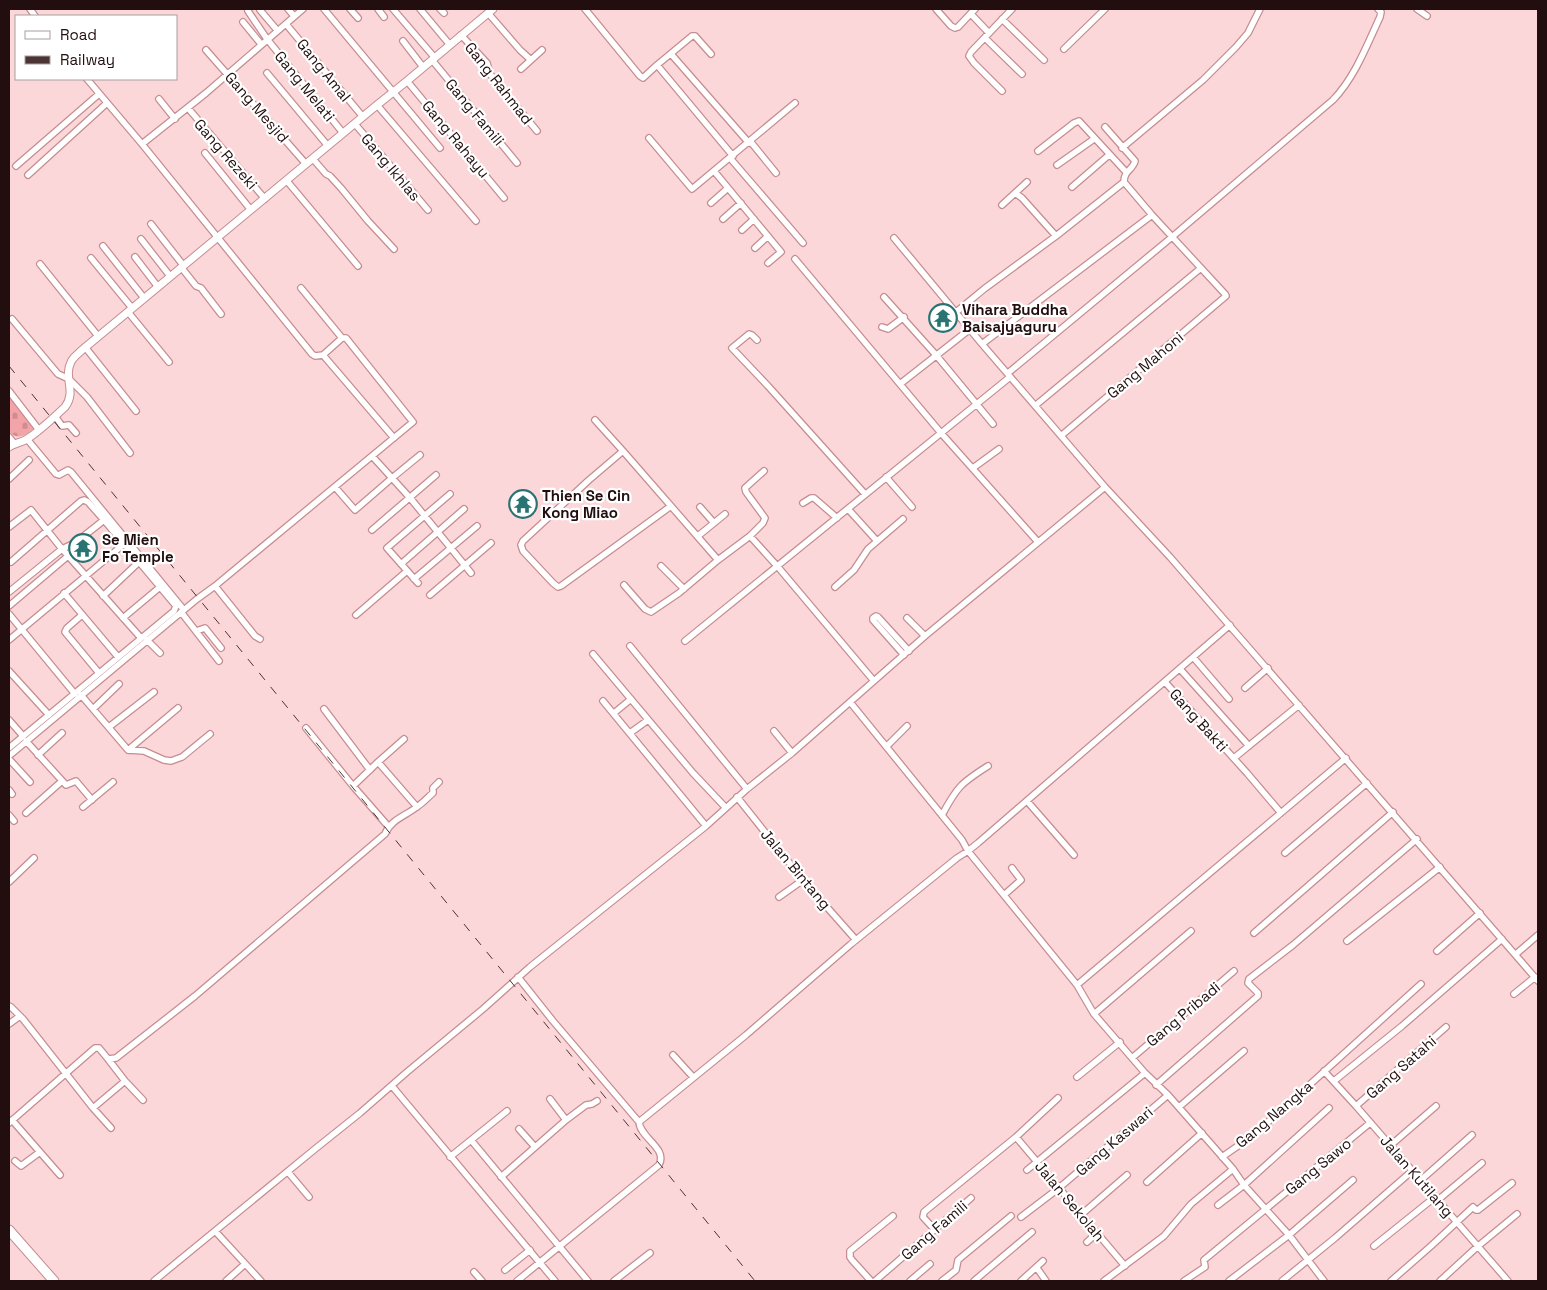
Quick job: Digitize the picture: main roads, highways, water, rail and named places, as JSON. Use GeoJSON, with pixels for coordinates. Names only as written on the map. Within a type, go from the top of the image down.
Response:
{"type":"FeatureCollection","features":[{"type":"Feature","properties":{"kind":"highway"},"geometry":{"type":"LineString","coordinates":[[9,1230],[54,1281]]}},
{"type":"Feature","properties":{"kind":"highway"},"geometry":{"type":"LineString","coordinates":[[9,1236],[49,1281]]}},
{"type":"Feature","properties":{"kind":"main road"},"geometry":{"type":"LineString","coordinates":[[10,443],[20,443],[27,439],[65,407],[70,398],[68,373],[71,361],[85,347],[490,11]]}},
{"type":"Feature","properties":{"kind":"railway"},"geometry":{"type":"LineString","coordinates":[[9,366],[755,1281]]}},
{"type":"Feature","properties":{"kind":"place","name":"Vihara Buddha Baisajyaguru"},"geometry":{"type":"Point","coordinates":[943,318]}},
{"type":"Feature","properties":{"kind":"place","name":"Thien Se Cin Kong Miao"},"geometry":{"type":"Point","coordinates":[523,504]}},
{"type":"Feature","properties":{"kind":"place","name":"Se Mien Fo Temple"},"geometry":{"type":"Point","coordinates":[83,548]}}]}
